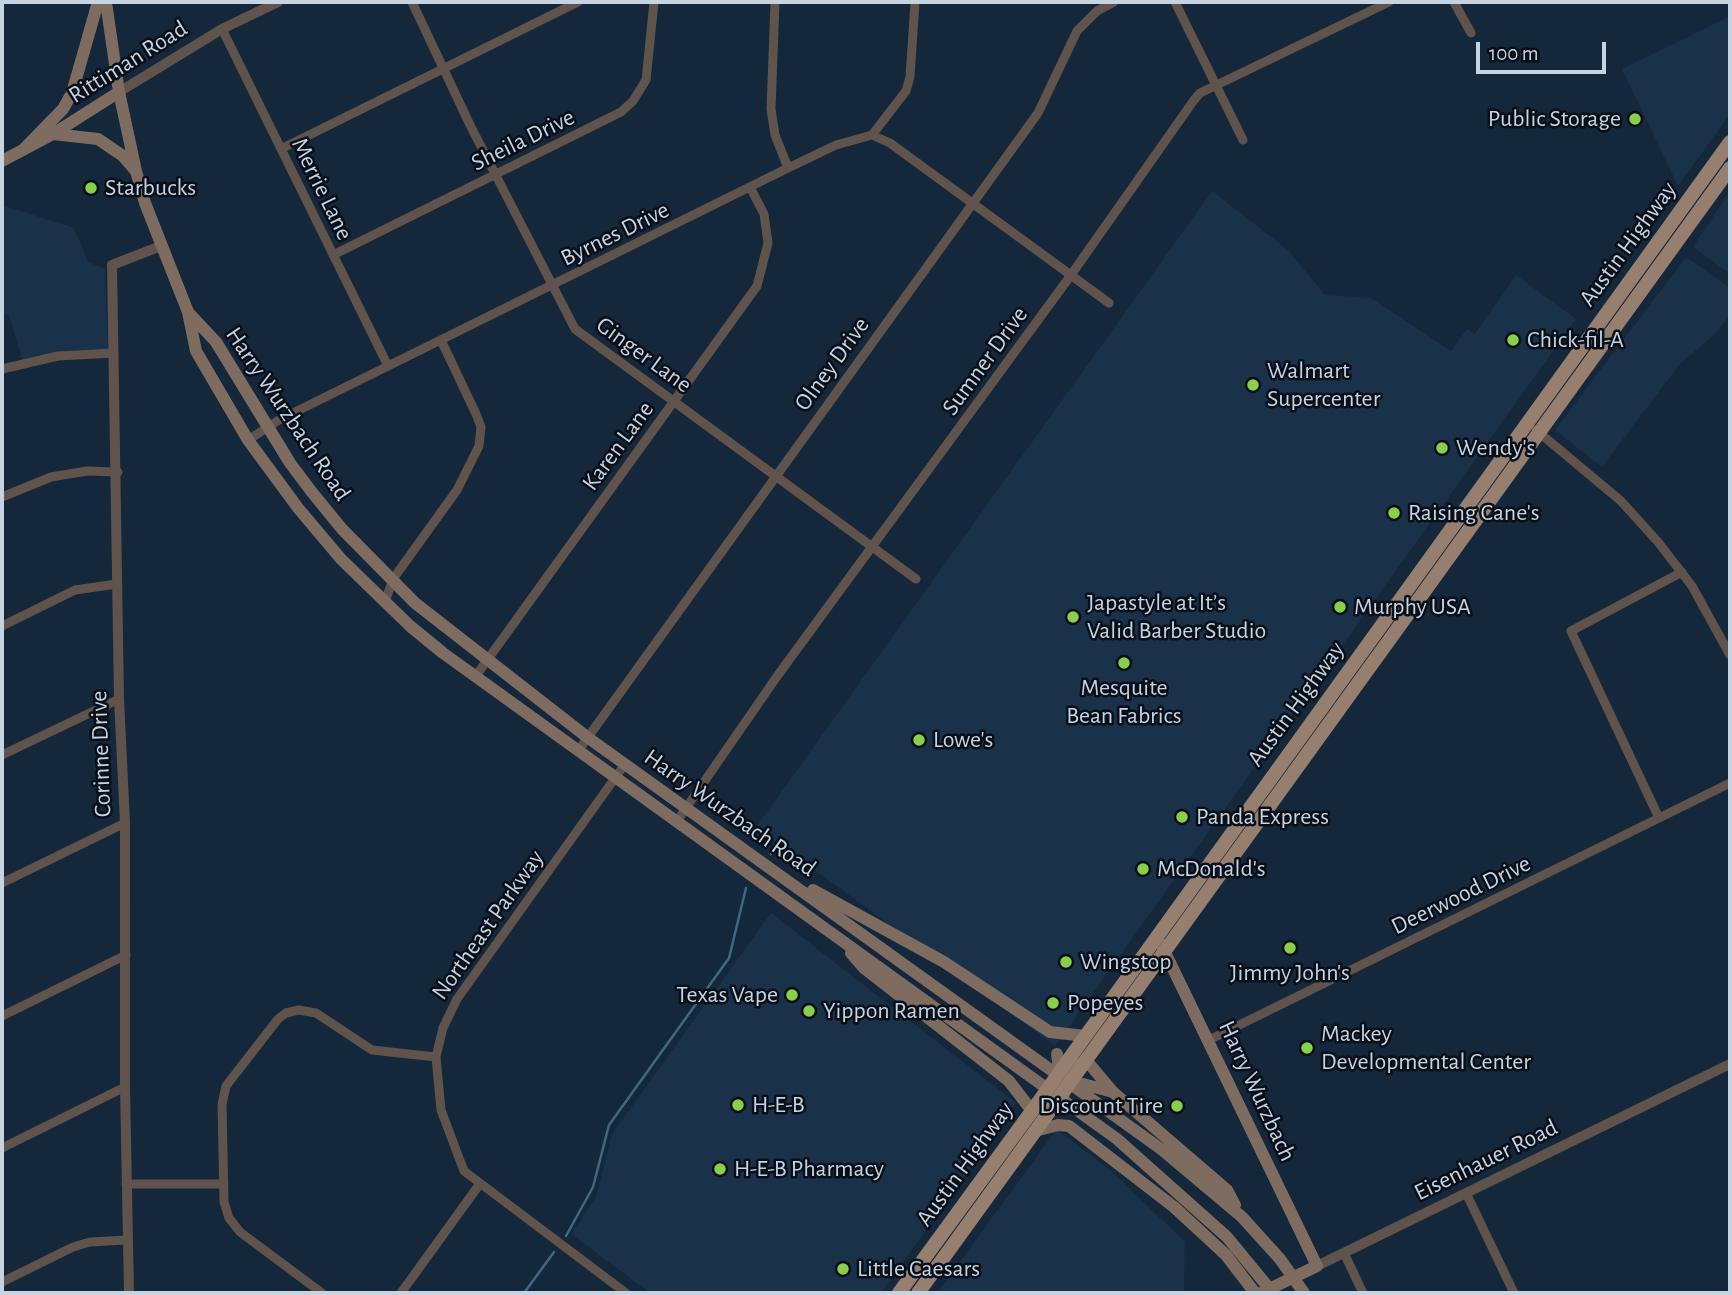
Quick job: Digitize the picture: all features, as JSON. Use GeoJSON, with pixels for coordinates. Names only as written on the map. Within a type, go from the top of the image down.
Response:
{"type":"FeatureCollection","features":[{"type":"Feature","properties":{"kind":"main road"},"geometry":{"type":"LineString","coordinates":[[23,150],[63,109],[72,93],[98,2]]}},
{"type":"Feature","properties":{"kind":"main road","name":"Harry Wurzbach Road"},"geometry":{"type":"LineString","coordinates":[[106,2],[119,92],[136,172],[161,246],[188,312],[196,351],[248,440],[314,528],[410,626],[475,677],[1117,1139],[1219,1229],[1268,1292]]}},
{"type":"Feature","properties":{"kind":"main road","name":"Rittiman Road"},"geometry":{"type":"LineString","coordinates":[[2,161],[53,134],[119,92]]}},
{"type":"Feature","properties":{"kind":"main road"},"geometry":{"type":"LineString","coordinates":[[53,134],[98,139],[123,156],[136,172]]}},
{"type":"Feature","properties":{"kind":"main road","name":"Austin Highway"},"geometry":{"type":"LineString","coordinates":[[899,1293],[1035,1131],[1086,1036],[1100,1016],[1730,142]]}},
{"type":"Feature","properties":{"kind":"main road","name":"Austin Highway"},"geometry":{"type":"LineString","coordinates":[[983,1195],[976,1195],[1005,1155],[1006,1145],[1031,1111],[1064,1080],[1111,1027],[1730,169]]}},
{"type":"Feature","properties":{"kind":"main road","name":"Harry Wurzbach Road"},"geometry":{"type":"LineString","coordinates":[[188,312],[216,342],[290,463],[342,529],[415,603],[587,737],[1161,1149],[1242,1217],[1294,1277],[1304,1293]]}},
{"type":"Feature","properties":{"kind":"main road"},"geometry":{"type":"LineString","coordinates":[[792,883],[817,891],[880,929],[944,961],[1050,1032],[1086,1036]]}},
{"type":"Feature","properties":{"kind":"main road"},"geometry":{"type":"LineString","coordinates":[[794,906],[805,902],[845,930],[873,941]]}},
{"type":"Feature","properties":{"kind":"main road"},"geometry":{"type":"LineString","coordinates":[[837,937],[864,968],[1009,1081],[1031,1111]]}},
{"type":"Feature","properties":{"kind":"main road","name":"Harry Wurzbach"},"geometry":{"type":"LineString","coordinates":[[1156,937],[1166,951],[1317,1266]]}},
{"type":"Feature","properties":{"kind":"main road"},"geometry":{"type":"LineString","coordinates":[[1050,1032],[1064,1080],[1069,1126]]}},
{"type":"Feature","properties":{"kind":"main road"},"geometry":{"type":"LineString","coordinates":[[1009,1081],[1036,1085],[1064,1080],[1113,1092],[1227,1190],[1242,1217]]}},
{"type":"Feature","properties":{"kind":"main road"},"geometry":{"type":"LineString","coordinates":[[1064,1080],[1113,1092]]}},
{"type":"Feature","properties":{"kind":"main road"},"geometry":{"type":"LineString","coordinates":[[1035,1131],[1058,1125],[1069,1126],[1191,1223],[1226,1255],[1255,1293]]}},
{"type":"Feature","properties":{"kind":"main road","name":"Austin Highway"},"geometry":{"type":"LineString","coordinates":[[918,1293],[983,1195]]}},
{"type":"Feature","properties":{"kind":"main road","name":"Eisenhauer Road"},"geometry":{"type":"LineString","coordinates":[[1268,1292],[1317,1266]]}},
{"type":"Feature","properties":{"kind":"street","name":"Rittiman Road"},"geometry":{"type":"LineString","coordinates":[[119,92],[222,29],[278,2]]}},
{"type":"Feature","properties":{"kind":"street","name":"Ginger Lane"},"geometry":{"type":"LineString","coordinates":[[412,2],[551,287],[575,329],[874,545],[916,579]]}},
{"type":"Feature","properties":{"kind":"street"},"geometry":{"type":"LineString","coordinates":[[281,149],[578,2]]}},
{"type":"Feature","properties":{"kind":"street","name":"Sheila Drive"},"geometry":{"type":"LineString","coordinates":[[333,255],[608,120],[633,101],[646,80],[650,65],[654,2]]}},
{"type":"Feature","properties":{"kind":"street"},"geometry":{"type":"LineString","coordinates":[[775,2],[771,109],[778,144],[788,168]]}},
{"type":"Feature","properties":{"kind":"street"},"geometry":{"type":"LineString","coordinates":[[915,2],[910,77],[906,91],[872,135],[890,143],[1109,303]]}},
{"type":"Feature","properties":{"kind":"street","name":"Olney Drive"},"geometry":{"type":"LineString","coordinates":[[578,751],[1038,113],[1077,31],[1097,12],[1114,2]]}},
{"type":"Feature","properties":{"kind":"street"},"geometry":{"type":"LineString","coordinates":[[1175,2],[1243,140]]}},
{"type":"Feature","properties":{"kind":"street","name":"Sumner Drive"},"geometry":{"type":"LineString","coordinates":[[677,821],[1200,93],[1389,2]]}},
{"type":"Feature","properties":{"kind":"street"},"geometry":{"type":"LineString","coordinates":[[1454,2],[1471,33]]}},
{"type":"Feature","properties":{"kind":"street","name":"Merrie Lane"},"geometry":{"type":"LineString","coordinates":[[222,29],[388,366]]}},
{"type":"Feature","properties":{"kind":"street","name":"Byrnes Drive"},"geometry":{"type":"LineString","coordinates":[[248,440],[268,427],[388,366],[751,189],[788,168],[836,145],[872,135]]}},
{"type":"Feature","properties":{"kind":"street","name":"Karen Lane"},"geometry":{"type":"LineString","coordinates":[[475,677],[752,293],[763,269],[768,243],[764,214],[751,189]]}},
{"type":"Feature","properties":{"kind":"street","name":"Corinne Drive"},"geometry":{"type":"LineString","coordinates":[[129,1293],[126,1240],[125,823],[117,584],[118,472],[112,265],[161,246]]}},
{"type":"Feature","properties":{"kind":"street"},"geometry":{"type":"LineString","coordinates":[[385,602],[393,579],[457,490],[480,446],[481,427],[441,340]]}},
{"type":"Feature","properties":{"kind":"street"},"geometry":{"type":"LineString","coordinates":[[2,369],[58,356],[114,353]]}},
{"type":"Feature","properties":{"kind":"street"},"geometry":{"type":"LineString","coordinates":[[1526,422],[1621,501],[1682,572],[1730,655]]}},
{"type":"Feature","properties":{"kind":"street"},"geometry":{"type":"LineString","coordinates":[[2,497],[32,483],[61,475],[87,471],[118,472]]}},
{"type":"Feature","properties":{"kind":"street"},"geometry":{"type":"LineString","coordinates":[[1659,818],[1572,631],[1682,572]]}},
{"type":"Feature","properties":{"kind":"street"},"geometry":{"type":"LineString","coordinates":[[2,626],[75,590],[117,584]]}},
{"type":"Feature","properties":{"kind":"street"},"geometry":{"type":"LineString","coordinates":[[2,755],[120,699]]}},
{"type":"Feature","properties":{"kind":"street","name":"Northeast Parkway"},"geometry":{"type":"LineString","coordinates":[[625,764],[457,999],[443,1028],[436,1057],[440,1110],[464,1171],[479,1185],[626,1293]]}},
{"type":"Feature","properties":{"kind":"street","name":"Deerwood Drive"},"geometry":{"type":"LineString","coordinates":[[1209,1040],[1730,783]]}},
{"type":"Feature","properties":{"kind":"street"},"geometry":{"type":"LineString","coordinates":[[2,883],[125,823]]}},
{"type":"Feature","properties":{"kind":"street"},"geometry":{"type":"LineString","coordinates":[[2,1016],[126,955]]}},
{"type":"Feature","properties":{"kind":"street"},"geometry":{"type":"LineString","coordinates":[[322,1293],[236,1229],[229,1219],[224,1184],[223,1096],[267,1031],[286,1013],[299,1010],[316,1013],[372,1050],[436,1057]]}},
{"type":"Feature","properties":{"kind":"street","name":"Eisenhauer Road"},"geometry":{"type":"LineString","coordinates":[[1317,1266],[1730,1064]]}},
{"type":"Feature","properties":{"kind":"street"},"geometry":{"type":"LineString","coordinates":[[2,1148],[125,1087]]}},
{"type":"Feature","properties":{"kind":"street"},"geometry":{"type":"LineString","coordinates":[[126,1184],[224,1184]]}},
{"type":"Feature","properties":{"kind":"street"},"geometry":{"type":"LineString","coordinates":[[401,1293],[479,1185]]}},
{"type":"Feature","properties":{"kind":"street"},"geometry":{"type":"LineString","coordinates":[[1466,1193],[1514,1293]]}},
{"type":"Feature","properties":{"kind":"street"},"geometry":{"type":"LineString","coordinates":[[2,1282],[73,1247],[90,1242],[126,1240]]}},
{"type":"Feature","properties":{"kind":"street"},"geometry":{"type":"LineString","coordinates":[[1344,1253],[1363,1293]]}},
{"type":"Feature","properties":{"kind":"shaded area"},"geometry":{"type":"Polygon","coordinates":[[[1730,16],[1730,114],[1678,186],[1622,69],[1730,16]]]}},
{"type":"Feature","properties":{"kind":"shaded area"},"geometry":{"type":"Polygon","coordinates":[[[1212,191],[1288,250],[1325,295],[1371,298],[1451,351],[1467,329],[1475,334],[1516,275],[1576,319],[1055,1046],[756,827],[1212,191]]]}},
{"type":"Feature","properties":{"kind":"shaded area"},"geometry":{"type":"Polygon","coordinates":[[[1730,191],[1730,274],[1693,247],[1730,191]]]}},
{"type":"Feature","properties":{"kind":"shaded area"},"geometry":{"type":"Polygon","coordinates":[[[2,205],[74,228],[88,262],[105,269],[108,350],[22,359],[9,316],[2,312],[2,205]]]}},
{"type":"Feature","properties":{"kind":"shaded area"},"geometry":{"type":"Polygon","coordinates":[[[1686,257],[1730,288],[1730,315],[1716,333],[1679,365],[1602,467],[1555,430],[1686,257]]]}},
{"type":"Feature","properties":{"kind":"shaded area"},"geometry":{"type":"Polygon","coordinates":[[[771,913],[1016,1103],[881,1293],[650,1293],[571,1234],[596,1197],[612,1134],[771,913]]]}},
{"type":"Feature","properties":{"kind":"shaded area"},"geometry":{"type":"Polygon","coordinates":[[[1057,1129],[1110,1170],[1185,1242],[1184,1293],[937,1293],[1057,1129]]]}},
{"type":"Feature","properties":{"kind":"waterway"},"geometry":{"type":"LineString","coordinates":[[771,854],[776,846]]}},
{"type":"Feature","properties":{"kind":"waterway"},"geometry":{"type":"LineString","coordinates":[[566,1236],[593,1187],[609,1125],[729,958],[746,888]]}},
{"type":"Feature","properties":{"kind":"waterway"},"geometry":{"type":"LineString","coordinates":[[524,1293],[554,1252]]}},
{"type":"Feature","properties":{"kind":"place","name":"Public Storage"},"geometry":{"type":"Point","coordinates":[1635,119]}},
{"type":"Feature","properties":{"kind":"place","name":"Starbucks"},"geometry":{"type":"Point","coordinates":[91,188]}},
{"type":"Feature","properties":{"kind":"place","name":"Chick-fil-A"},"geometry":{"type":"Point","coordinates":[1513,340]}},
{"type":"Feature","properties":{"kind":"place","name":"Walmart Supercenter"},"geometry":{"type":"Point","coordinates":[1253,385]}},
{"type":"Feature","properties":{"kind":"place","name":"Wendy's"},"geometry":{"type":"Point","coordinates":[1442,448]}},
{"type":"Feature","properties":{"kind":"place","name":"Raising Cane's"},"geometry":{"type":"Point","coordinates":[1394,513]}},
{"type":"Feature","properties":{"kind":"place","name":"Murphy USA"},"geometry":{"type":"Point","coordinates":[1340,607]}},
{"type":"Feature","properties":{"kind":"place","name":"Japastyle at It’s Valid Barber Studio"},"geometry":{"type":"Point","coordinates":[1073,617]}},
{"type":"Feature","properties":{"kind":"place","name":"Mesquite Bean Fabrics"},"geometry":{"type":"Point","coordinates":[1124,663]}},
{"type":"Feature","properties":{"kind":"place","name":"Lowe's"},"geometry":{"type":"Point","coordinates":[919,740]}},
{"type":"Feature","properties":{"kind":"place","name":"Panda Express"},"geometry":{"type":"Point","coordinates":[1182,817]}},
{"type":"Feature","properties":{"kind":"place","name":"McDonald's"},"geometry":{"type":"Point","coordinates":[1143,869]}},
{"type":"Feature","properties":{"kind":"place","name":"Jimmy John's"},"geometry":{"type":"Point","coordinates":[1290,948]}},
{"type":"Feature","properties":{"kind":"place","name":"Wingstop"},"geometry":{"type":"Point","coordinates":[1066,962]}},
{"type":"Feature","properties":{"kind":"place","name":"Texas Vape"},"geometry":{"type":"Point","coordinates":[792,995]}},
{"type":"Feature","properties":{"kind":"place","name":"Popeyes"},"geometry":{"type":"Point","coordinates":[1053,1003]}},
{"type":"Feature","properties":{"kind":"place","name":"Yippon Ramen"},"geometry":{"type":"Point","coordinates":[809,1011]}},
{"type":"Feature","properties":{"kind":"place","name":"Mackey Developmental Center"},"geometry":{"type":"Point","coordinates":[1307,1048]}},
{"type":"Feature","properties":{"kind":"place","name":"H-E-B"},"geometry":{"type":"Point","coordinates":[738,1105]}},
{"type":"Feature","properties":{"kind":"place","name":"Discount Tire"},"geometry":{"type":"Point","coordinates":[1177,1106]}},
{"type":"Feature","properties":{"kind":"place","name":"H-E-B Pharmacy"},"geometry":{"type":"Point","coordinates":[720,1169]}},
{"type":"Feature","properties":{"kind":"place","name":"Little Caesars"},"geometry":{"type":"Point","coordinates":[843,1269]}}]}
